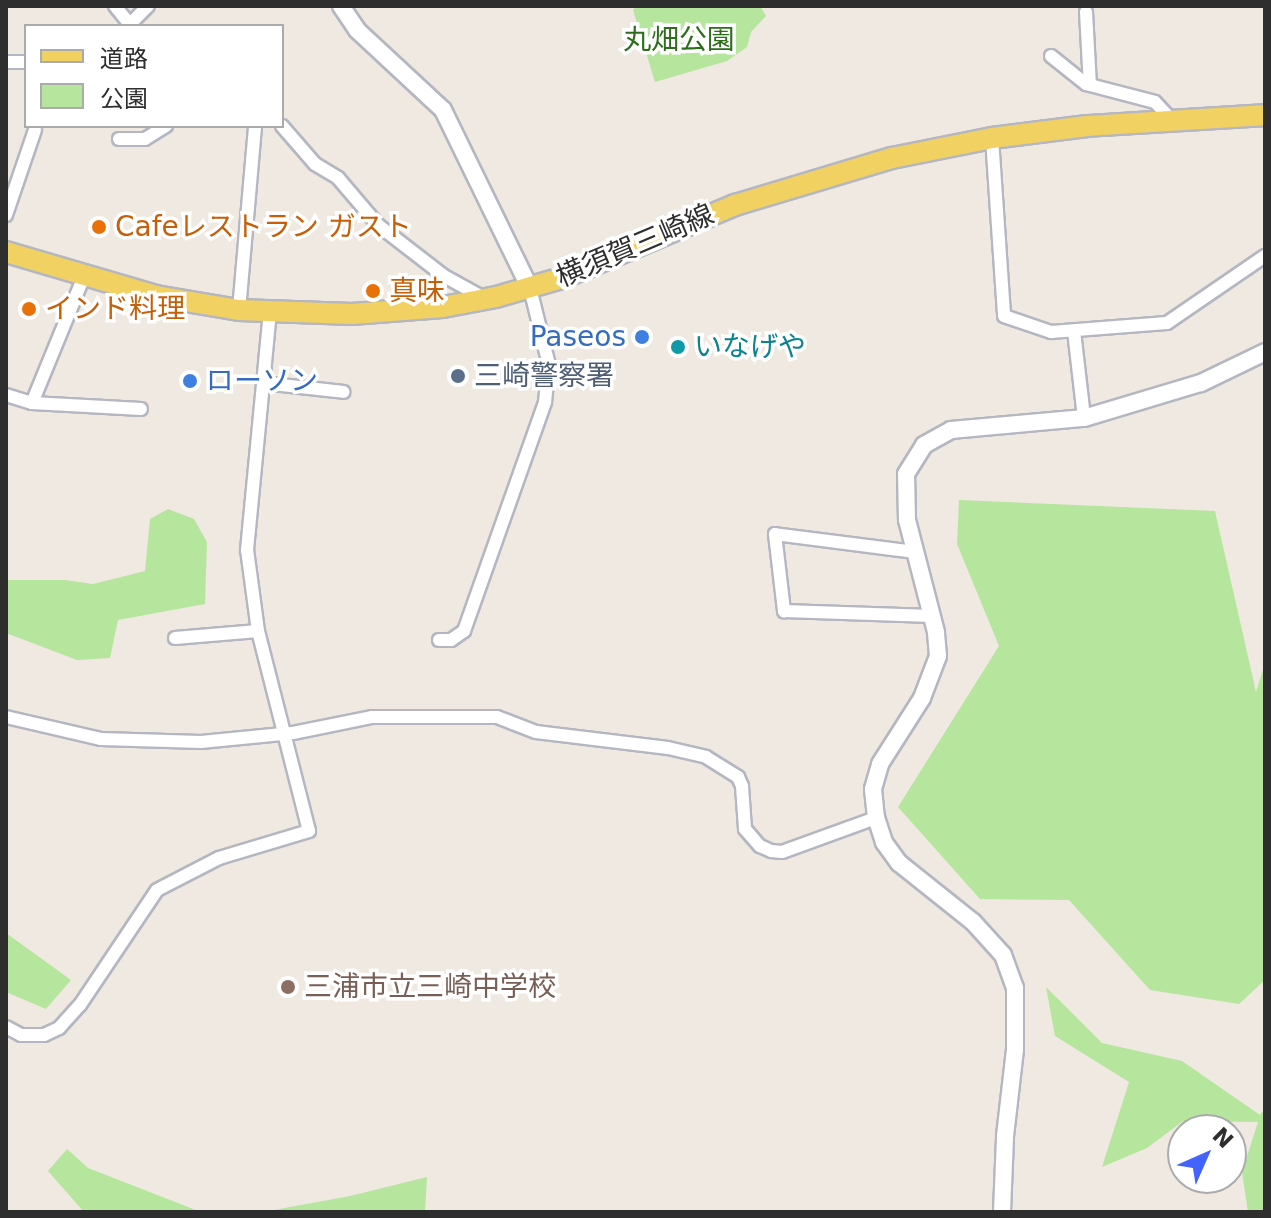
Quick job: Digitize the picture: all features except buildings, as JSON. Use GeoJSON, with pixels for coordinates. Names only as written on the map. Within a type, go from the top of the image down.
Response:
{"type":"FeatureCollection","features":[{"type":"Feature","properties":{"kind":"main road","name":"横須賀三崎線"},"geometry":{"type":"LineString","coordinates":[[6,252],[156,296],[239,310],[270,313],[393,312],[487,299],[530,288],[591,268],[704,216],[801,183],[892,158],[992,138],[1172,120],[1265,115]]}},
{"type":"Feature","properties":{"kind":"street"},"geometry":{"type":"LineString","coordinates":[[115,6],[131,24],[148,6]]}},
{"type":"Feature","properties":{"kind":"street"},"geometry":{"type":"LineString","coordinates":[[341,6],[357,30],[443,110],[530,288],[549,365],[545,402],[464,631],[451,640],[439,640]]}},
{"type":"Feature","properties":{"kind":"street"},"geometry":{"type":"LineString","coordinates":[[1086,12],[1090,85]]}},
{"type":"Feature","properties":{"kind":"street"},"geometry":{"type":"LineString","coordinates":[[1051,56],[1090,85],[1155,102],[1172,120]]}},
{"type":"Feature","properties":{"kind":"street"},"geometry":{"type":"LineString","coordinates":[[119,139],[145,139],[163,128]]}},
{"type":"Feature","properties":{"kind":"street"},"geometry":{"type":"LineString","coordinates":[[239,310],[255,128]]}},
{"type":"Feature","properties":{"kind":"street"},"geometry":{"type":"LineString","coordinates":[[284,128],[315,164],[338,178],[378,225],[444,276],[487,299]]}},
{"type":"Feature","properties":{"kind":"street"},"geometry":{"type":"LineString","coordinates":[[6,215],[35,130]]}},
{"type":"Feature","properties":{"kind":"street"},"geometry":{"type":"LineString","coordinates":[[992,138],[1004,316],[1051,332],[1167,323],[1265,256]]}},
{"type":"Feature","properties":{"kind":"street"},"geometry":{"type":"LineString","coordinates":[[32,403],[84,276]]}},
{"type":"Feature","properties":{"kind":"street"},"geometry":{"type":"LineString","coordinates":[[6,1027],[21,1035],[44,1035],[59,1028],[80,1005],[157,890],[219,858],[309,831],[258,631],[247,550],[270,313]]}},
{"type":"Feature","properties":{"kind":"street"},"geometry":{"type":"LineString","coordinates":[[1074,331],[1084,418]]}},
{"type":"Feature","properties":{"kind":"street"},"geometry":{"type":"LineString","coordinates":[[1002,1212],[1005,1136],[1015,1049],[1015,988],[1003,955],[973,922],[899,863],[884,842],[876,818],[873,789],[880,764],[922,698],[935,669],[938,644],[915,552],[903,486],[910,464],[924,445],[951,430],[1084,418],[1201,383],[1265,352]]}},
{"type":"Feature","properties":{"kind":"street"},"geometry":{"type":"LineString","coordinates":[[263,383],[344,392]]}},
{"type":"Feature","properties":{"kind":"street"},"geometry":{"type":"LineString","coordinates":[[6,395],[32,403],[141,409]]}},
{"type":"Feature","properties":{"kind":"street"},"geometry":{"type":"LineString","coordinates":[[915,552],[775,534],[784,611],[932,616]]}},
{"type":"Feature","properties":{"kind":"street"},"geometry":{"type":"LineString","coordinates":[[175,638],[258,631]]}},
{"type":"Feature","properties":{"kind":"street"},"geometry":{"type":"LineString","coordinates":[[6,717],[101,739],[201,742],[282,733],[372,717],[497,717],[538,728],[668,748],[718,763],[730,769],[742,786],[745,829],[760,846],[771,851],[782,852],[876,818]]}},
{"type":"Feature","properties":{"kind":"green space","name":"丸畑公園"},"geometry":{"type":"Polygon","coordinates":[[[636,6],[760,6],[766,16],[751,32],[747,47],[727,61],[655,82],[633,10],[636,6]]]}},
{"type":"Feature","properties":{"kind":"green space"},"geometry":{"type":"Polygon","coordinates":[[[959,500],[1215,511],[1256,692],[1265,663],[1265,980],[1239,1004],[1150,990],[1069,900],[980,899],[898,807],[999,646],[957,544],[959,500]]]}},
{"type":"Feature","properties":{"kind":"green space"},"geometry":{"type":"Polygon","coordinates":[[[168,509],[194,519],[207,542],[205,604],[118,620],[110,658],[77,660],[6,633],[6,580],[65,580],[93,584],[145,571],[150,519],[168,509]]]}},
{"type":"Feature","properties":{"kind":"green space"},"geometry":{"type":"Polygon","coordinates":[[[6,933],[71,980],[46,1009],[6,992],[6,933]]]}},
{"type":"Feature","properties":{"kind":"green space"},"geometry":{"type":"Polygon","coordinates":[[[1046,987],[1102,1043],[1182,1061],[1260,1115],[1265,1108],[1265,1212],[1248,1212],[1247,1156],[1258,1122],[1247,1122],[1247,1114],[1167,1114],[1167,1133],[1147,1148],[1102,1167],[1129,1082],[1055,1036],[1046,987]]]}},
{"type":"Feature","properties":{"kind":"green space"},"geometry":{"type":"Polygon","coordinates":[[[67,1149],[88,1168],[201,1212],[84,1212],[48,1171],[67,1149]]]}},
{"type":"Feature","properties":{"kind":"green space"},"geometry":{"type":"Polygon","coordinates":[[[427,1177],[425,1212],[263,1212],[350,1196],[427,1177]]]}},
{"type":"Feature","properties":{"kind":"place","name":"Cafeレストラン ガスト"},"geometry":{"type":"Point","coordinates":[99,227]}},
{"type":"Feature","properties":{"kind":"place","name":"真味"},"geometry":{"type":"Point","coordinates":[373,291]}},
{"type":"Feature","properties":{"kind":"place","name":"インド料理"},"geometry":{"type":"Point","coordinates":[29,309]}},
{"type":"Feature","properties":{"kind":"place","name":"Paseos"},"geometry":{"type":"Point","coordinates":[642,337]}},
{"type":"Feature","properties":{"kind":"place","name":"いなげや"},"geometry":{"type":"Point","coordinates":[678,347]}},
{"type":"Feature","properties":{"kind":"place","name":"三崎警察署"},"geometry":{"type":"Point","coordinates":[458,376]}},
{"type":"Feature","properties":{"kind":"place","name":"ローソン"},"geometry":{"type":"Point","coordinates":[190,381]}},
{"type":"Feature","properties":{"kind":"place","name":"三浦市立三崎中学校"},"geometry":{"type":"Point","coordinates":[288,987]}}]}
